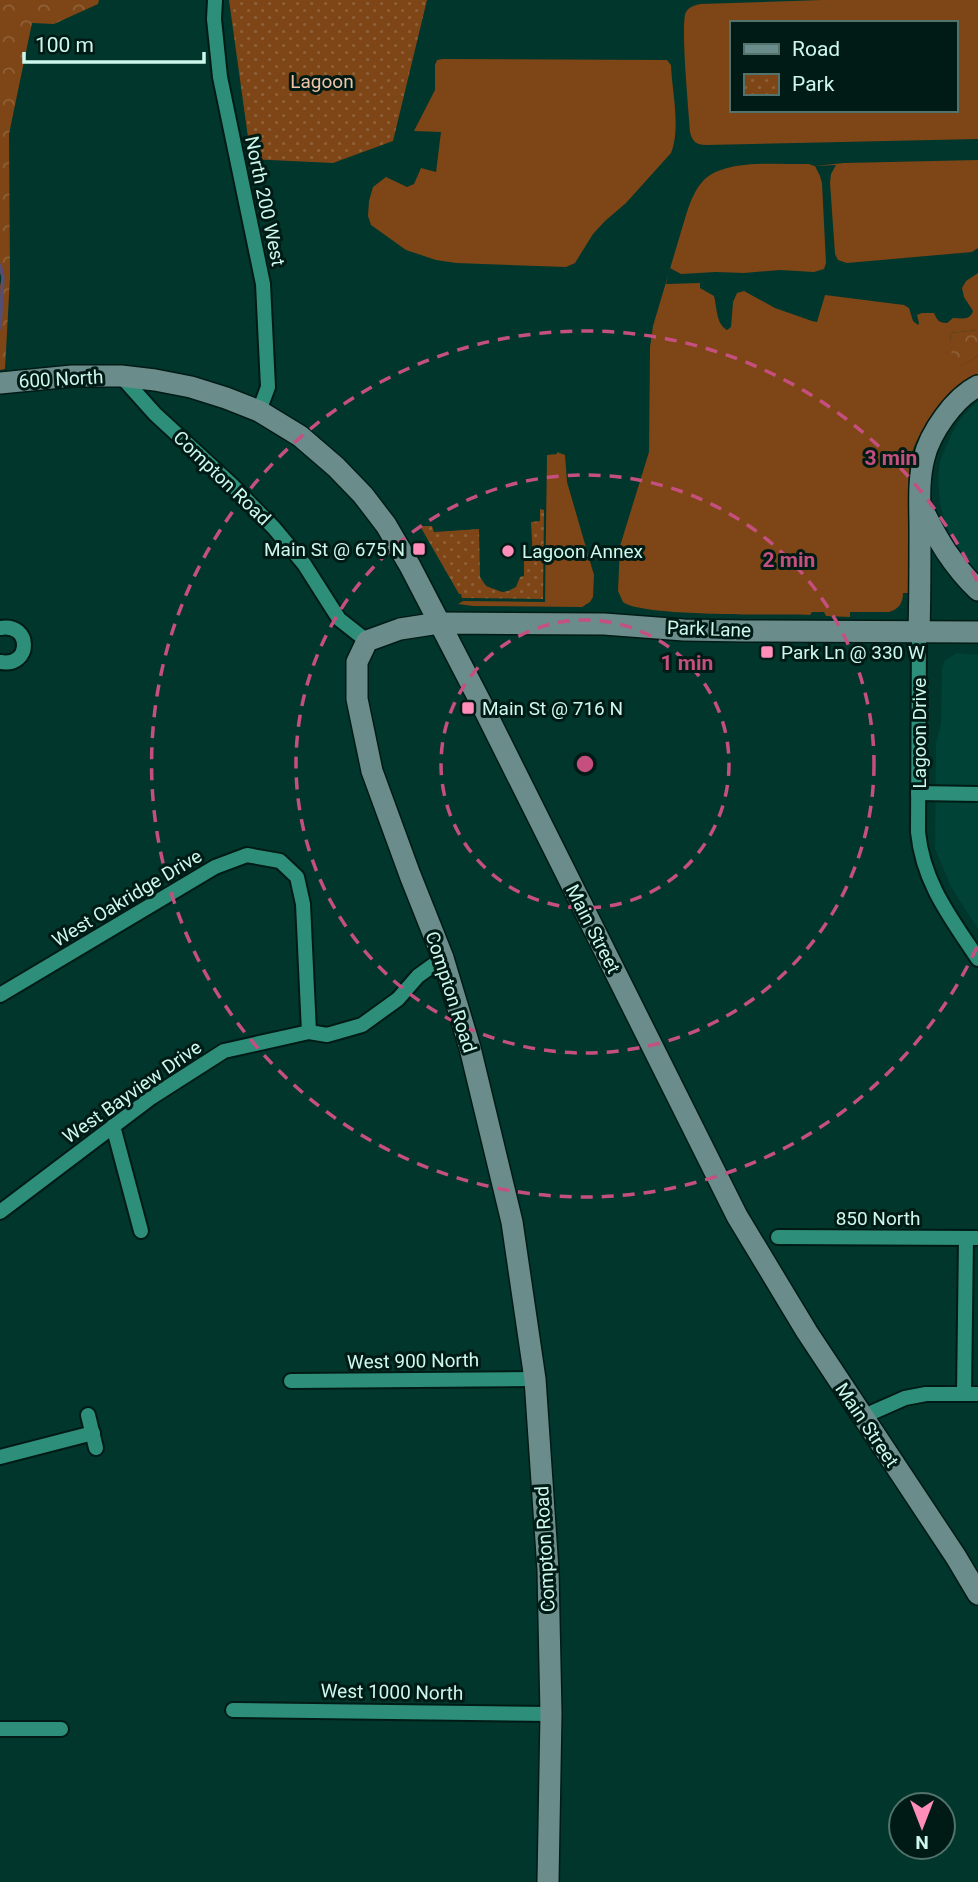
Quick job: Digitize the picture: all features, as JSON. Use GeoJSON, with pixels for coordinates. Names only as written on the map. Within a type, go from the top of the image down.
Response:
{"type":"FeatureCollection","features":[{"type":"Feature","properties":{"kind":"main road","name":"600 North"},"geometry":{"type":"LineString","coordinates":[[0,383],[72,376],[121,376]]}},
{"type":"Feature","properties":{"kind":"main road","name":"Main Street"},"geometry":{"type":"LineString","coordinates":[[121,376],[191,387],[259,411],[300,436],[336,467],[363,495],[386,525],[508,756],[737,1216],[800,1322],[978,1594]]}},
{"type":"Feature","properties":{"kind":"main road","name":"Lagoon Drive"},"geometry":{"type":"LineString","coordinates":[[919,632],[920,484],[924,457],[933,434],[950,410],[970,390],[978,386]]}},
{"type":"Feature","properties":{"kind":"main road"},"geometry":{"type":"LineString","coordinates":[[920,504],[955,566],[978,590]]}},
{"type":"Feature","properties":{"kind":"main road","name":"Park Lane"},"geometry":{"type":"LineString","coordinates":[[367,641],[400,629],[439,623],[604,624],[693,630],[978,632]]}},
{"type":"Feature","properties":{"kind":"main road","name":"Compton Road"},"geometry":{"type":"LineString","coordinates":[[367,641],[357,662],[357,699],[372,771],[443,958],[470,1048],[512,1222],[535,1379],[548,1570],[551,1714],[548,1882]]}},
{"type":"Feature","properties":{"kind":"street","name":"North 200 West"},"geometry":{"type":"LineString","coordinates":[[215,0],[214,19],[220,77],[263,284],[268,387],[259,411]]}},
{"type":"Feature","properties":{"kind":"street","name":"Compton Road"},"geometry":{"type":"LineString","coordinates":[[121,376],[155,414],[274,528],[304,564],[339,619],[367,641]]}},
{"type":"Feature","properties":{"kind":"street"},"geometry":{"type":"LineString","coordinates":[[0,628],[15,629],[23,638],[24,645],[21,656],[16,661],[0,662]]}},
{"type":"Feature","properties":{"kind":"street","name":"Lagoon Drive"},"geometry":{"type":"LineString","coordinates":[[919,632],[919,849],[939,899],[978,959]]}},
{"type":"Feature","properties":{"kind":"street"},"geometry":{"type":"LineString","coordinates":[[918,793],[978,794]]}},
{"type":"Feature","properties":{"kind":"street","name":"West Oakridge Drive"},"geometry":{"type":"LineString","coordinates":[[0,995],[215,867],[247,855],[280,861],[297,877],[303,904],[310,1032]]}},
{"type":"Feature","properties":{"kind":"street","name":"West Bayview Drive"},"geometry":{"type":"LineString","coordinates":[[0,1212],[152,1097],[224,1051],[310,1032],[327,1035],[362,1025],[398,999],[418,976],[443,958]]}},
{"type":"Feature","properties":{"kind":"street"},"geometry":{"type":"LineString","coordinates":[[113,1126],[141,1231]]}},
{"type":"Feature","properties":{"kind":"street","name":"850 North"},"geometry":{"type":"LineString","coordinates":[[778,1237],[972,1238]]}},
{"type":"Feature","properties":{"kind":"street"},"geometry":{"type":"LineString","coordinates":[[862,1416],[905,1398],[926,1394],[971,1394],[972,1238]]}},
{"type":"Feature","properties":{"kind":"street","name":"West 900 North"},"geometry":{"type":"LineString","coordinates":[[291,1381],[535,1379]]}},
{"type":"Feature","properties":{"kind":"street"},"geometry":{"type":"LineString","coordinates":[[0,1457],[94,1441],[88,1415]]}},
{"type":"Feature","properties":{"kind":"street","name":"West 1000 North"},"geometry":{"type":"LineString","coordinates":[[233,1710],[551,1714]]}},
{"type":"Feature","properties":{"kind":"street"},"geometry":{"type":"LineString","coordinates":[[0,1729],[61,1730]]}},
{"type":"Feature","properties":{"kind":"shaded area"},"geometry":{"type":"Polygon","coordinates":[[[978,401],[978,580],[950,539],[940,504],[938,479],[940,461],[952,433],[961,418],[978,401]]]}},
{"type":"Feature","properties":{"kind":"shaded area"},"geometry":{"type":"Polygon","coordinates":[[[957,653],[978,655],[978,929],[951,887],[935,849],[936,744],[941,723],[942,668],[945,660],[957,653]]]}},
{"type":"Feature","properties":{"kind":"green space"},"geometry":{"type":"Polygon","coordinates":[[[0,0],[99,0],[98,4],[54,24],[32,23],[9,134],[10,277],[5,369],[0,370],[2,277],[0,0]]]}},
{"type":"Feature","properties":{"kind":"green space","name":"Lagoon"},"geometry":{"type":"Polygon","coordinates":[[[229,0],[427,0],[393,141],[333,163],[251,159],[229,0]]]}},
{"type":"Feature","properties":{"kind":"green space"},"geometry":{"type":"Polygon","coordinates":[[[822,0],[978,0],[978,139],[706,145],[697,143],[690,132],[685,69],[684,19],[690,8],[700,4],[822,0]]]}},
{"type":"Feature","properties":{"kind":"green space"},"geometry":{"type":"Polygon","coordinates":[[[437,60],[667,60],[671,65],[676,121],[671,153],[626,203],[593,234],[575,263],[566,267],[456,263],[436,260],[406,250],[371,225],[368,216],[369,201],[373,187],[386,177],[407,187],[414,184],[421,168],[436,172],[441,132],[414,131],[435,90],[437,60]]]}},
{"type":"Feature","properties":{"kind":"green space"},"geometry":{"type":"Polygon","coordinates":[[[978,160],[978,248],[972,252],[847,263],[838,260],[835,254],[830,183],[836,165],[815,166],[822,183],[826,263],[824,269],[814,272],[780,270],[681,274],[670,268],[695,193],[703,181],[725,169],[753,164],[814,166],[844,163],[978,160]]]}},
{"type":"Feature","properties":{"kind":"green space"},"geometry":{"type":"Polygon","coordinates":[[[669,273],[666,284],[700,283],[700,288],[714,296],[719,320],[727,330],[731,327],[733,302],[737,293],[744,291],[775,308],[817,322],[825,295],[904,305],[909,308],[913,321],[918,325],[917,315],[922,313],[934,313],[939,321],[947,323],[953,318],[965,318],[972,314],[962,288],[966,281],[978,273],[978,330],[950,333],[954,370],[978,356],[978,375],[941,406],[914,447],[909,476],[908,593],[903,593],[898,607],[889,612],[850,612],[850,617],[826,616],[824,612],[812,612],[810,615],[712,614],[656,610],[623,602],[618,591],[620,546],[649,452],[650,347],[653,326],[669,273]]]}},
{"type":"Feature","properties":{"kind":"green space"},"geometry":{"type":"Polygon","coordinates":[[[978,330],[978,356],[953,371],[950,333],[978,330]]]}},
{"type":"Feature","properties":{"kind":"green space"},"geometry":{"type":"Polygon","coordinates":[[[557,452],[565,455],[567,482],[594,575],[593,597],[590,602],[582,607],[458,604],[463,601],[545,602],[547,455],[557,452]]]}},
{"type":"Feature","properties":{"kind":"green space"},"geometry":{"type":"Polygon","coordinates":[[[540,509],[544,510],[543,599],[462,598],[420,526],[432,526],[434,532],[479,529],[480,577],[486,586],[502,592],[516,587],[520,577],[524,576],[524,561],[533,560],[531,522],[540,521],[540,509]]]}},
{"type":"Feature","properties":{"kind":"waterway"},"geometry":{"type":"LineString","coordinates":[[0,265],[3,277],[0,328]]}},
{"type":"Feature","properties":{"kind":"place","name":"Main St @ 675 N"},"geometry":{"type":"Point","coordinates":[419,549]}},
{"type":"Feature","properties":{"kind":"place","name":"Lagoon Annex"},"geometry":{"type":"Point","coordinates":[508,551]}},
{"type":"Feature","properties":{"kind":"place","name":"Park Ln @ 330 W"},"geometry":{"type":"Point","coordinates":[767,652]}},
{"type":"Feature","properties":{"kind":"place","name":"Main St @ 716 N"},"geometry":{"type":"Point","coordinates":[468,708]}}]}
